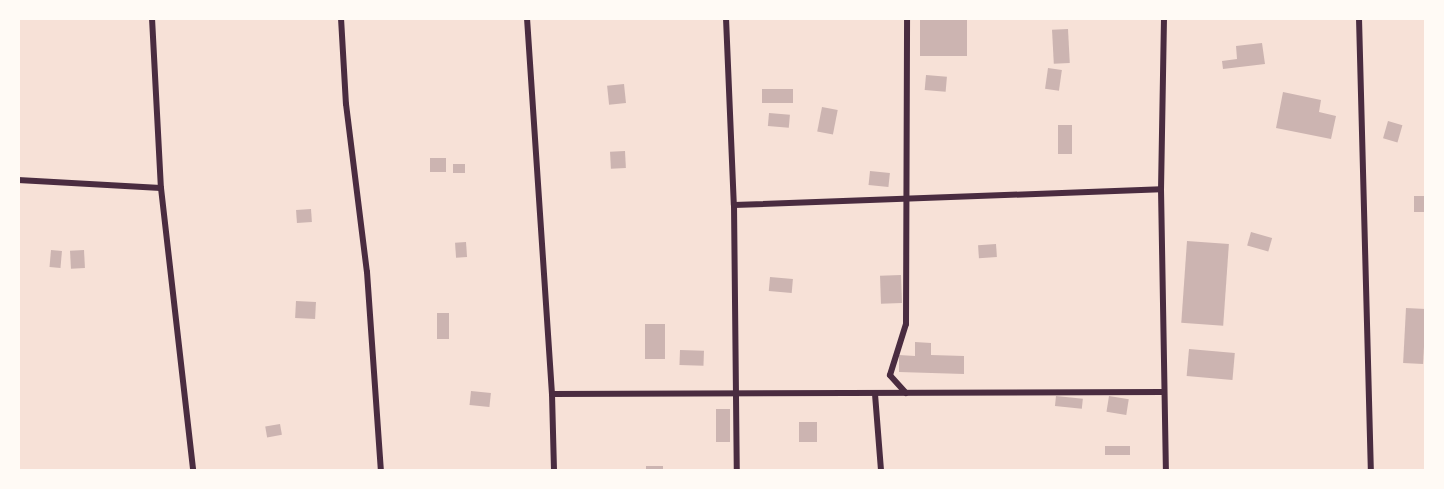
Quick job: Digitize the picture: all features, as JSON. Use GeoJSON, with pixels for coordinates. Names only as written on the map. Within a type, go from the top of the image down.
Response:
{"type":"FeatureCollection","features":[{"type":"Feature","properties":{"kind":"street"},"geometry":{"type":"LineString","coordinates":[[152,18],[161,188],[193,471]]}},
{"type":"Feature","properties":{"kind":"street"},"geometry":{"type":"LineString","coordinates":[[341,18],[346,104],[367,272],[381,471]]}},
{"type":"Feature","properties":{"kind":"street"},"geometry":{"type":"LineString","coordinates":[[527,18],[552,394],[554,471]]}},
{"type":"Feature","properties":{"kind":"street"},"geometry":{"type":"LineString","coordinates":[[726,18],[734,205],[737,471]]}},
{"type":"Feature","properties":{"kind":"street"},"geometry":{"type":"LineString","coordinates":[[906,393],[890,375],[906,324],[904,198],[907,18]]}},
{"type":"Feature","properties":{"kind":"street"},"geometry":{"type":"LineString","coordinates":[[1164,18],[1161,189],[1166,471]]}},
{"type":"Feature","properties":{"kind":"street"},"geometry":{"type":"LineString","coordinates":[[1359,18],[1371,471]]}},
{"type":"Feature","properties":{"kind":"street"},"geometry":{"type":"LineString","coordinates":[[18,180],[161,188]]}},
{"type":"Feature","properties":{"kind":"street"},"geometry":{"type":"LineString","coordinates":[[734,205],[1161,189]]}},
{"type":"Feature","properties":{"kind":"street"},"geometry":{"type":"LineString","coordinates":[[552,394],[1163,392]]}},
{"type":"Feature","properties":{"kind":"street"},"geometry":{"type":"LineString","coordinates":[[875,394],[881,471]]}},
{"type":"Feature","properties":{"kind":"building"},"geometry":{"type":"Polygon","coordinates":[[[920,18],[967,18],[967,56],[920,56],[920,18]]]}},
{"type":"Feature","properties":{"kind":"building"},"geometry":{"type":"Polygon","coordinates":[[[1068,29],[1070,63],[1054,64],[1052,30],[1068,29]]]}},
{"type":"Feature","properties":{"kind":"building"},"geometry":{"type":"Polygon","coordinates":[[[1262,43],[1265,64],[1223,69],[1222,61],[1237,59],[1236,46],[1262,43]]]}},
{"type":"Feature","properties":{"kind":"building"},"geometry":{"type":"Polygon","coordinates":[[[1048,68],[1062,70],[1059,91],[1045,89],[1048,68]]]}},
{"type":"Feature","properties":{"kind":"building"},"geometry":{"type":"Polygon","coordinates":[[[926,75],[947,77],[946,92],[925,90],[926,75]]]}},
{"type":"Feature","properties":{"kind":"building"},"geometry":{"type":"Polygon","coordinates":[[[624,84],[626,103],[609,105],[607,86],[624,84]]]}},
{"type":"Feature","properties":{"kind":"building"},"geometry":{"type":"Polygon","coordinates":[[[762,89],[793,89],[793,103],[762,103],[762,89]]]}},
{"type":"Feature","properties":{"kind":"building"},"geometry":{"type":"Polygon","coordinates":[[[1283,92],[1321,100],[1319,112],[1336,116],[1331,139],[1276,128],[1283,92]]]}},
{"type":"Feature","properties":{"kind":"building"},"geometry":{"type":"Polygon","coordinates":[[[822,107],[838,110],[833,135],[817,132],[822,107]]]}},
{"type":"Feature","properties":{"kind":"building"},"geometry":{"type":"Polygon","coordinates":[[[769,113],[790,115],[789,128],[768,126],[769,113]]]}},
{"type":"Feature","properties":{"kind":"building"},"geometry":{"type":"Polygon","coordinates":[[[1388,121],[1402,125],[1397,142],[1383,138],[1388,121]]]}},
{"type":"Feature","properties":{"kind":"building"},"geometry":{"type":"Polygon","coordinates":[[[1058,125],[1072,125],[1072,154],[1058,154],[1058,125]]]}},
{"type":"Feature","properties":{"kind":"building"},"geometry":{"type":"Polygon","coordinates":[[[625,151],[626,168],[611,169],[610,152],[625,151]]]}},
{"type":"Feature","properties":{"kind":"building"},"geometry":{"type":"Polygon","coordinates":[[[430,158],[446,158],[446,172],[430,172],[430,158]]]}},
{"type":"Feature","properties":{"kind":"building"},"geometry":{"type":"Polygon","coordinates":[[[453,164],[465,164],[465,173],[453,173],[453,164]]]}},
{"type":"Feature","properties":{"kind":"building"},"geometry":{"type":"Polygon","coordinates":[[[870,171],[890,173],[888,187],[869,185],[870,171]]]}},
{"type":"Feature","properties":{"kind":"building"},"geometry":{"type":"Polygon","coordinates":[[[1414,196],[1426,196],[1426,212],[1414,212],[1414,196]]]}},
{"type":"Feature","properties":{"kind":"building"},"geometry":{"type":"Polygon","coordinates":[[[311,209],[312,222],[297,223],[296,210],[311,209]]]}},
{"type":"Feature","properties":{"kind":"building"},"geometry":{"type":"Polygon","coordinates":[[[1251,232],[1272,238],[1268,252],[1247,245],[1251,232]]]}},
{"type":"Feature","properties":{"kind":"building"},"geometry":{"type":"Polygon","coordinates":[[[1187,241],[1229,244],[1223,326],[1181,323],[1187,241]]]}},
{"type":"Feature","properties":{"kind":"building"},"geometry":{"type":"Polygon","coordinates":[[[466,242],[467,257],[456,258],[455,243],[466,242]]]}},
{"type":"Feature","properties":{"kind":"building"},"geometry":{"type":"Polygon","coordinates":[[[996,244],[997,257],[979,258],[978,245],[996,244]]]}},
{"type":"Feature","properties":{"kind":"building"},"geometry":{"type":"Polygon","coordinates":[[[51,250],[62,251],[60,268],[50,267],[51,250]]]}},
{"type":"Feature","properties":{"kind":"building"},"geometry":{"type":"Polygon","coordinates":[[[84,250],[85,268],[71,269],[70,251],[84,250]]]}},
{"type":"Feature","properties":{"kind":"building"},"geometry":{"type":"Polygon","coordinates":[[[901,275],[902,303],[881,304],[880,276],[901,275]]]}},
{"type":"Feature","properties":{"kind":"building"},"geometry":{"type":"Polygon","coordinates":[[[770,277],[793,279],[792,293],[769,291],[770,277]]]}},
{"type":"Feature","properties":{"kind":"building"},"geometry":{"type":"Polygon","coordinates":[[[296,301],[316,302],[315,319],[295,318],[296,301]]]}},
{"type":"Feature","properties":{"kind":"building"},"geometry":{"type":"Polygon","coordinates":[[[1406,308],[1426,309],[1423,364],[1403,363],[1406,308]]]}},
{"type":"Feature","properties":{"kind":"building"},"geometry":{"type":"Polygon","coordinates":[[[437,313],[449,313],[449,339],[437,339],[437,313]]]}},
{"type":"Feature","properties":{"kind":"building"},"geometry":{"type":"Polygon","coordinates":[[[645,324],[665,324],[665,359],[645,359],[645,324]]]}},
{"type":"Feature","properties":{"kind":"building"},"geometry":{"type":"Polygon","coordinates":[[[915,342],[931,343],[931,355],[964,356],[964,374],[899,372],[899,355],[915,356],[915,342]]]}},
{"type":"Feature","properties":{"kind":"building"},"geometry":{"type":"Polygon","coordinates":[[[1189,349],[1235,353],[1232,380],[1187,376],[1189,349]]]}},
{"type":"Feature","properties":{"kind":"building"},"geometry":{"type":"Polygon","coordinates":[[[680,350],[704,351],[703,366],[679,365],[680,350]]]}},
{"type":"Feature","properties":{"kind":"building"},"geometry":{"type":"Polygon","coordinates":[[[471,391],[491,393],[489,407],[470,405],[471,391]]]}},
{"type":"Feature","properties":{"kind":"building"},"geometry":{"type":"Polygon","coordinates":[[[1056,396],[1083,399],[1082,409],[1055,406],[1056,396]]]}},
{"type":"Feature","properties":{"kind":"building"},"geometry":{"type":"Polygon","coordinates":[[[1109,396],[1129,399],[1126,415],[1106,412],[1109,396]]]}},
{"type":"Feature","properties":{"kind":"building"},"geometry":{"type":"Polygon","coordinates":[[[716,409],[730,409],[730,442],[716,442],[716,409]]]}},
{"type":"Feature","properties":{"kind":"building"},"geometry":{"type":"Polygon","coordinates":[[[799,422],[817,422],[817,442],[799,442],[799,422]]]}},
{"type":"Feature","properties":{"kind":"building"},"geometry":{"type":"Polygon","coordinates":[[[280,424],[282,435],[267,437],[265,427],[280,424]]]}},
{"type":"Feature","properties":{"kind":"building"},"geometry":{"type":"Polygon","coordinates":[[[1105,446],[1130,446],[1130,455],[1105,455],[1105,446]]]}},
{"type":"Feature","properties":{"kind":"building"},"geometry":{"type":"Polygon","coordinates":[[[646,466],[663,466],[663,471],[646,471],[646,466]]]}}]}
